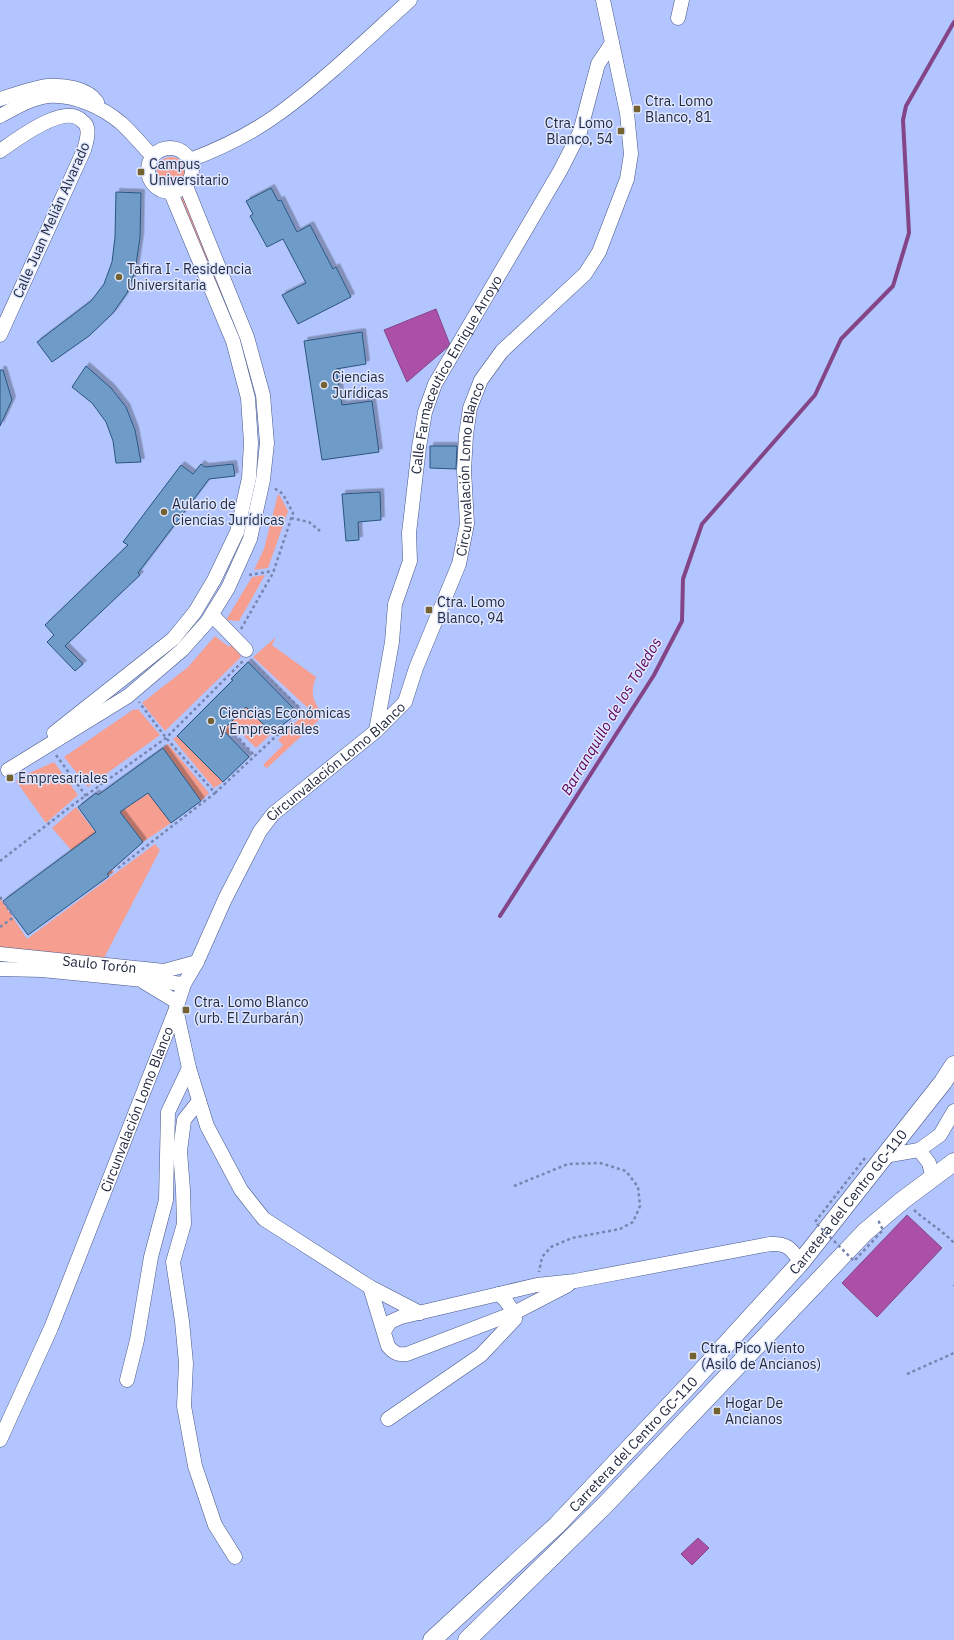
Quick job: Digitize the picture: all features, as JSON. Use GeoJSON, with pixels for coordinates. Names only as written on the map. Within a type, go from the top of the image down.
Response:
{"type":"FeatureCollection","features":[{"type":"Feature","properties":{"kind":"main road","name":"Carretera del Centro GC-110"},"geometry":{"type":"LineString","coordinates":[[432,1640],[557,1525],[689,1385],[801,1262],[943,1082],[954,1065]]}},
{"type":"Feature","properties":{"kind":"main road","name":"Carretera del Centro GC-110"},"geometry":{"type":"LineString","coordinates":[[467,1640],[604,1506],[748,1353],[878,1220],[954,1162]]}},
{"type":"Feature","properties":{"kind":"street"},"geometry":{"type":"LineString","coordinates":[[190,160],[216,150],[280,112],[313,86],[410,0]]}},
{"type":"Feature","properties":{"kind":"street","name":"Circunvalación Lomo Blanco"},"geometry":{"type":"LineString","coordinates":[[0,1440],[51,1328],[177,1006],[184,984],[197,962],[260,831],[273,814],[376,732],[405,702],[416,668],[459,564],[466,524],[464,470],[466,435],[470,408],[481,380],[502,351],[585,274],[599,252],[627,180],[630,154],[627,113],[603,0]]}},
{"type":"Feature","properties":{"kind":"street"},"geometry":{"type":"LineString","coordinates":[[678,18],[682,0]]}},
{"type":"Feature","properties":{"kind":"street","name":"Calle Farmaceutico Enrique Arroyo"},"geometry":{"type":"LineString","coordinates":[[376,732],[392,642],[396,604],[410,561],[409,533],[419,447],[428,405],[435,384],[560,171],[580,132],[598,64],[612,43]]}},
{"type":"Feature","properties":{"kind":"street"},"geometry":{"type":"LineString","coordinates":[[0,99],[48,86],[76,88],[95,98],[105,111]]}},
{"type":"Feature","properties":{"kind":"street"},"geometry":{"type":"LineString","coordinates":[[0,116],[30,101],[48,96],[67,97],[105,111],[121,123],[152,156]]}},
{"type":"Feature","properties":{"kind":"street","name":"Calle Juan Melián Alvarado"},"geometry":{"type":"LineString","coordinates":[[0,151],[22,135],[51,119],[70,115],[80,118],[87,126],[88,134],[84,150],[0,335]]}},
{"type":"Feature","properties":{"kind":"street"},"geometry":{"type":"LineString","coordinates":[[172,148],[183,152],[190,160],[192,174],[186,186],[171,192],[158,189],[149,179],[148,166],[152,156],[161,150],[172,148]]}},
{"type":"Feature","properties":{"kind":"street"},"geometry":{"type":"LineString","coordinates":[[4,773],[132,692],[182,650],[208,622],[232,578],[250,539],[263,480],[267,443],[263,395],[248,337],[186,186]]}},
{"type":"Feature","properties":{"kind":"street"},"geometry":{"type":"LineString","coordinates":[[4,773],[173,639],[195,612],[237,532],[249,471],[251,443],[248,398],[233,341],[171,192]]}},
{"type":"Feature","properties":{"kind":"street"},"geometry":{"type":"LineString","coordinates":[[212,615],[244,648]]}},
{"type":"Feature","properties":{"kind":"street","name":"Saulo Torón"},"geometry":{"type":"LineString","coordinates":[[0,954],[164,971],[197,962]]}},
{"type":"Feature","properties":{"kind":"street","name":"Saulo Torón"},"geometry":{"type":"LineString","coordinates":[[0,969],[42,970],[184,984]]}},
{"type":"Feature","properties":{"kind":"street"},"geometry":{"type":"LineString","coordinates":[[140,980],[177,1006],[189,1068],[207,1126],[241,1190],[264,1219],[370,1287],[420,1313]]}},
{"type":"Feature","properties":{"kind":"street"},"geometry":{"type":"LineString","coordinates":[[127,1380],[136,1340],[150,1257],[166,1200],[168,1112],[189,1068]]}},
{"type":"Feature","properties":{"kind":"street"},"geometry":{"type":"LineString","coordinates":[[199,1101],[184,1120],[180,1151],[184,1224],[173,1262],[182,1321],[186,1363],[184,1406],[195,1466],[214,1525],[235,1557]]}},
{"type":"Feature","properties":{"kind":"street"},"geometry":{"type":"LineString","coordinates":[[884,1156],[919,1150],[940,1135],[954,1111]]}},
{"type":"Feature","properties":{"kind":"street"},"geometry":{"type":"LineString","coordinates":[[919,1150],[928,1163],[933,1178]]}},
{"type":"Feature","properties":{"kind":"street"},"geometry":{"type":"LineString","coordinates":[[384,1331],[394,1320],[537,1285],[576,1281],[770,1244],[786,1246],[792,1250],[801,1262]]}},
{"type":"Feature","properties":{"kind":"street"},"geometry":{"type":"LineString","coordinates":[[370,1287],[388,1346],[394,1353],[400,1355],[514,1313],[576,1281]]}},
{"type":"Feature","properties":{"kind":"street"},"geometry":{"type":"LineString","coordinates":[[388,1419],[481,1355],[515,1319],[514,1313],[504,1298],[499,1294]]}},
{"type":"Feature","properties":{"kind":"street"},"geometry":{"type":"LineString","coordinates":[[474,1328],[486,1337],[489,1348]]}},
{"type":"Feature","properties":{"kind":"path"},"geometry":{"type":"LineString","coordinates":[[244,648],[240,639],[242,628],[273,571],[291,518],[292,513],[281,492]]}},
{"type":"Feature","properties":{"kind":"path"},"geometry":{"type":"LineString","coordinates":[[291,518],[309,522],[320,531]]}},
{"type":"Feature","properties":{"kind":"path"},"geometry":{"type":"LineString","coordinates":[[232,578],[273,571]]}},
{"type":"Feature","properties":{"kind":"path"},"geometry":{"type":"LineString","coordinates":[[0,861],[166,738],[247,657],[303,711],[215,794],[118,868]]}},
{"type":"Feature","properties":{"kind":"path"},"geometry":{"type":"LineString","coordinates":[[132,692],[166,738],[215,794]]}},
{"type":"Feature","properties":{"kind":"path"},"geometry":{"type":"LineString","coordinates":[[235,734],[255,756]]}},
{"type":"Feature","properties":{"kind":"path"},"geometry":{"type":"LineString","coordinates":[[49,745],[86,796]]}},
{"type":"Feature","properties":{"kind":"path"},"geometry":{"type":"LineString","coordinates":[[0,897],[14,917],[0,927]]}},
{"type":"Feature","properties":{"kind":"path"},"geometry":{"type":"LineString","coordinates":[[865,1158],[815,1222],[854,1262],[883,1230],[878,1220]]}},
{"type":"Feature","properties":{"kind":"path"},"geometry":{"type":"LineString","coordinates":[[514,1186],[568,1164],[600,1163],[626,1172],[638,1187],[640,1206],[633,1222],[620,1229],[572,1238],[551,1246],[542,1257],[537,1285]]}},
{"type":"Feature","properties":{"kind":"path"},"geometry":{"type":"LineString","coordinates":[[903,1200],[926,1220],[944,1232],[954,1243]]}},
{"type":"Feature","properties":{"kind":"path"},"geometry":{"type":"LineString","coordinates":[[907,1374],[954,1353]]}},
{"type":"Feature","properties":{"kind":"shaded area"},"geometry":{"type":"Polygon","coordinates":[[[171,157],[181,161],[185,171],[181,181],[171,185],[161,181],[157,171],[161,161],[171,157]]]}},
{"type":"Feature","properties":{"kind":"shaded area"},"geometry":{"type":"Polygon","coordinates":[[[183,197],[225,293],[219,296],[181,199],[183,197]]]}},
{"type":"Feature","properties":{"kind":"shaded area"},"geometry":{"type":"Polygon","coordinates":[[[436,309],[450,345],[407,382],[384,330],[436,309]]]}},
{"type":"Feature","properties":{"kind":"shaded area"},"geometry":{"type":"Polygon","coordinates":[[[278,494],[288,511],[268,568],[254,570],[264,549],[278,494]]]}},
{"type":"Feature","properties":{"kind":"shaded area"},"geometry":{"type":"Polygon","coordinates":[[[265,575],[239,621],[226,620],[252,577],[265,575]]]}},
{"type":"Feature","properties":{"kind":"shaded area"},"geometry":{"type":"Polygon","coordinates":[[[215,636],[229,647],[233,643],[241,657],[165,731],[142,703],[188,667],[215,636]]]}},
{"type":"Feature","properties":{"kind":"shaded area"},"geometry":{"type":"Polygon","coordinates":[[[276,637],[272,645],[316,677],[313,693],[317,706],[323,716],[267,768],[263,765],[283,745],[278,740],[309,709],[253,657],[276,637]]]}},
{"type":"Feature","properties":{"kind":"shaded area"},"geometry":{"type":"Polygon","coordinates":[[[246,707],[272,733],[256,748],[236,728],[228,736],[223,730],[246,707]]]}},
{"type":"Feature","properties":{"kind":"shaded area"},"geometry":{"type":"Polygon","coordinates":[[[134,709],[138,709],[160,735],[88,787],[64,757],[134,709]]]}},
{"type":"Feature","properties":{"kind":"shaded area"},"geometry":{"type":"Polygon","coordinates":[[[177,736],[223,782],[214,788],[173,739],[177,736]]]}},
{"type":"Feature","properties":{"kind":"shaded area"},"geometry":{"type":"Polygon","coordinates":[[[168,744],[209,793],[201,801],[163,748],[168,744]]]}},
{"type":"Feature","properties":{"kind":"shaded area"},"geometry":{"type":"Polygon","coordinates":[[[54,762],[78,795],[46,823],[16,781],[27,774],[54,762]]]}},
{"type":"Feature","properties":{"kind":"shaded area"},"geometry":{"type":"Polygon","coordinates":[[[149,793],[171,823],[143,842],[120,812],[149,793]]]}},
{"type":"Feature","properties":{"kind":"shaded area"},"geometry":{"type":"Polygon","coordinates":[[[76,807],[115,858],[108,863],[114,872],[109,875],[100,865],[72,851],[52,828],[76,807]]]}},
{"type":"Feature","properties":{"kind":"shaded area"},"geometry":{"type":"Polygon","coordinates":[[[155,844],[160,850],[104,958],[10,948],[0,949],[0,898],[27,939],[155,844]]]}},
{"type":"Feature","properties":{"kind":"shaded area"},"geometry":{"type":"Polygon","coordinates":[[[907,1215],[942,1248],[877,1317],[842,1283],[907,1215]]]}},
{"type":"Feature","properties":{"kind":"shaded area"},"geometry":{"type":"Polygon","coordinates":[[[698,1538],[709,1548],[692,1565],[681,1554],[698,1538]]]}},
{"type":"Feature","properties":{"kind":"building"},"geometry":{"type":"Polygon","coordinates":[[[271,188],[278,201],[281,200],[297,232],[310,225],[333,269],[336,267],[351,297],[298,324],[282,295],[306,283],[283,239],[267,247],[250,216],[253,214],[246,201],[271,188]]]}},
{"type":"Feature","properties":{"kind":"building","name":"Tafira I - Residencia Universitaria"},"geometry":{"type":"Polygon","coordinates":[[[116,192],[141,193],[140,238],[135,271],[127,293],[113,313],[89,336],[52,362],[37,342],[91,301],[104,284],[112,262],[115,237],[116,192]]]}},
{"type":"Feature","properties":{"kind":"building","name":"Ciencias Jurídicas"},"geometry":{"type":"Polygon","coordinates":[[[362,332],[366,364],[336,369],[342,405],[372,401],[379,452],[322,460],[304,341],[362,332]]]}},
{"type":"Feature","properties":{"kind":"building"},"geometry":{"type":"Polygon","coordinates":[[[86,366],[111,388],[126,407],[135,430],[141,462],[116,463],[113,441],[106,422],[92,403],[72,387],[86,366]]]}},
{"type":"Feature","properties":{"kind":"building"},"geometry":{"type":"Polygon","coordinates":[[[0,370],[3,370],[12,400],[0,426],[0,370]]]}},
{"type":"Feature","properties":{"kind":"building"},"geometry":{"type":"Polygon","coordinates":[[[430,446],[457,446],[456,469],[430,468],[430,446]]]}},
{"type":"Feature","properties":{"kind":"building"},"geometry":{"type":"Polygon","coordinates":[[[201,464],[205,467],[233,464],[235,476],[209,479],[138,573],[140,575],[65,646],[83,664],[75,671],[47,642],[54,635],[45,625],[128,545],[123,542],[181,465],[193,474],[201,464]]]}},
{"type":"Feature","properties":{"kind":"building"},"geometry":{"type":"Polygon","coordinates":[[[380,492],[381,520],[358,522],[359,540],[346,541],[342,494],[380,492]]]}},
{"type":"Feature","properties":{"kind":"building","name":"Ciencias Económicas y Empresariales"},"geometry":{"type":"Polygon","coordinates":[[[248,662],[298,713],[272,733],[246,707],[223,730],[249,757],[223,782],[177,736],[233,680],[231,679],[248,662]]]}},
{"type":"Feature","properties":{"kind":"building"},"geometry":{"type":"Polygon","coordinates":[[[163,748],[201,801],[171,823],[148,793],[120,812],[143,842],[107,874],[109,876],[28,935],[3,901],[96,832],[78,807],[96,793],[98,795],[163,748]]]}},
{"type":"Feature","properties":{"kind":"waterway","name":"Barranquillo de los Toledos"},"geometry":{"type":"LineString","coordinates":[[500,916],[654,675],[682,621],[683,579],[702,524],[815,395],[841,339],[893,286],[909,233],[903,120],[906,106],[954,22]]}},
{"type":"Feature","properties":{"kind":"place","name":"Ctra. Lomo Blanco, 81"},"geometry":{"type":"Point","coordinates":[637,109]}},
{"type":"Feature","properties":{"kind":"place","name":"Ctra. Lomo Blanco, 54"},"geometry":{"type":"Point","coordinates":[621,131]}},
{"type":"Feature","properties":{"kind":"place","name":"Campus Universitario"},"geometry":{"type":"Point","coordinates":[141,172]}},
{"type":"Feature","properties":{"kind":"place","name":"Tafira I - Residencia Universitaria"},"geometry":{"type":"Point","coordinates":[119,277]}},
{"type":"Feature","properties":{"kind":"place","name":"Ciencias Jurídicas"},"geometry":{"type":"Point","coordinates":[324,385]}},
{"type":"Feature","properties":{"kind":"place","name":"Aulario de Ciencias Jurídicas"},"geometry":{"type":"Point","coordinates":[164,512]}},
{"type":"Feature","properties":{"kind":"place","name":"Ctra. Lomo Blanco, 94"},"geometry":{"type":"Point","coordinates":[429,610]}},
{"type":"Feature","properties":{"kind":"place","name":"Ciencias Económicas y Empresariales"},"geometry":{"type":"Point","coordinates":[211,721]}},
{"type":"Feature","properties":{"kind":"place","name":"Empresariales"},"geometry":{"type":"Point","coordinates":[10,778]}},
{"type":"Feature","properties":{"kind":"place","name":"Ctra. Lomo Blanco (urb. El Zurbarán)"},"geometry":{"type":"Point","coordinates":[186,1010]}},
{"type":"Feature","properties":{"kind":"place","name":"Ctra. Pico Viento (Asilo de Ancianos)"},"geometry":{"type":"Point","coordinates":[693,1356]}},
{"type":"Feature","properties":{"kind":"place","name":"Hogar De Ancianos"},"geometry":{"type":"Point","coordinates":[717,1411]}}]}
